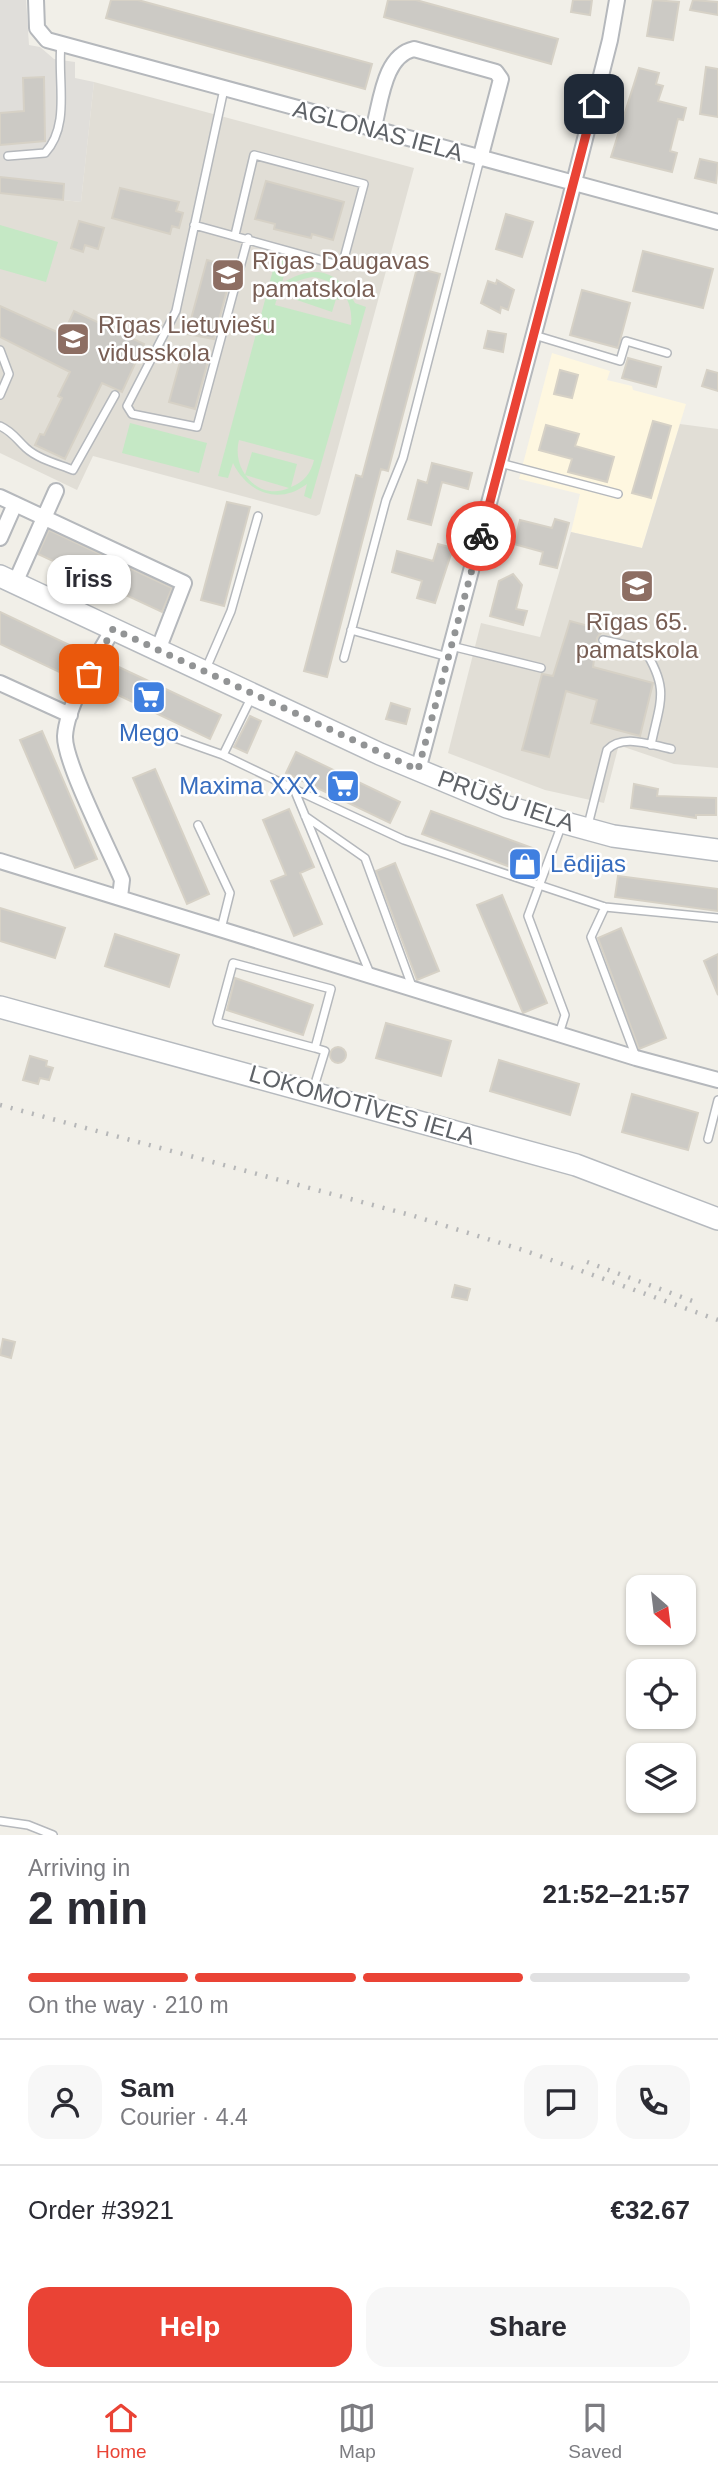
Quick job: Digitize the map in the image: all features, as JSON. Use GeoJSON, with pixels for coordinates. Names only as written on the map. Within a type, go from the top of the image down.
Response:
{"type":"FeatureCollection","features":[{"type":"Feature","properties":{"kind":"street","name":"AGLONAS IELA"},"geometry":{"type":"LineString","coordinates":[[36,0],[41,35],[61,44],[718,222]]}},
{"type":"Feature","properties":{"kind":"street"},"geometry":{"type":"LineString","coordinates":[[418,770],[534,335],[610,40],[617,0]]}},
{"type":"Feature","properties":{"kind":"street"},"geometry":{"type":"LineString","coordinates":[[373,130],[392,61],[402,52],[414,49],[496,72],[501,79],[480,159]]}},
{"type":"Feature","properties":{"kind":"street"},"geometry":{"type":"LineString","coordinates":[[7,579],[44,517],[56,491]]}},
{"type":"Feature","properties":{"kind":"street"},"geometry":{"type":"LineString","coordinates":[[0,497],[184,583],[158,650]]}},
{"type":"Feature","properties":{"kind":"street"},"geometry":{"type":"LineString","coordinates":[[0,538],[15,504]]}},
{"type":"Feature","properties":{"kind":"street","name":"PRŪŠU IELA"},"geometry":{"type":"LineString","coordinates":[[7,579],[418,770],[507,807],[587,830],[718,850]]}},
{"type":"Feature","properties":{"kind":"street"},"geometry":{"type":"LineString","coordinates":[[113,629],[71,715],[66,743],[122,880],[120,897]]}},
{"type":"Feature","properties":{"kind":"street"},"geometry":{"type":"LineString","coordinates":[[0,683],[71,715]]}},
{"type":"Feature","properties":{"kind":"street"},"geometry":{"type":"LineString","coordinates":[[0,861],[636,1058],[718,1080]]}},
{"type":"Feature","properties":{"kind":"street","name":"LOKOMOTĪVES IELA"},"geometry":{"type":"LineString","coordinates":[[0,1007],[313,1090],[576,1165],[718,1219]]}},
{"type":"Feature","properties":{"kind":"lane"},"geometry":{"type":"LineString","coordinates":[[8,156],[45,153],[55,142],[60,128],[61,44]]}},
{"type":"Feature","properties":{"kind":"lane"},"geometry":{"type":"LineString","coordinates":[[224,89],[176,311],[127,406],[132,414],[197,428],[248,238]]}},
{"type":"Feature","properties":{"kind":"lane"},"geometry":{"type":"LineString","coordinates":[[194,225],[342,266],[364,184],[254,155],[235,235]]}},
{"type":"Feature","properties":{"kind":"lane"},"geometry":{"type":"LineString","coordinates":[[344,658],[386,500],[403,458],[480,159]]}},
{"type":"Feature","properties":{"kind":"lane"},"geometry":{"type":"LineString","coordinates":[[534,335],[620,361],[626,341],[667,353]]}},
{"type":"Feature","properties":{"kind":"lane"},"geometry":{"type":"LineString","coordinates":[[0,350],[9,374],[0,396]]}},
{"type":"Feature","properties":{"kind":"lane"},"geometry":{"type":"LineString","coordinates":[[0,426],[12,431],[26,449],[73,470],[115,395]]}},
{"type":"Feature","properties":{"kind":"lane"},"geometry":{"type":"LineString","coordinates":[[500,463],[618,494]]}},
{"type":"Feature","properties":{"kind":"lane"},"geometry":{"type":"LineString","coordinates":[[205,672],[231,611],[258,516]]}},
{"type":"Feature","properties":{"kind":"lane"},"geometry":{"type":"LineString","coordinates":[[351,630],[450,652],[541,668]]}},
{"type":"Feature","properties":{"kind":"lane"},"geometry":{"type":"LineString","coordinates":[[603,640],[644,649],[658,671],[663,688],[651,745]]}},
{"type":"Feature","properties":{"kind":"lane"},"geometry":{"type":"LineString","coordinates":[[223,755],[253,694]]}},
{"type":"Feature","properties":{"kind":"lane"},"geometry":{"type":"LineString","coordinates":[[158,732],[223,755],[404,839],[540,887],[605,906],[718,918]]}},
{"type":"Feature","properties":{"kind":"lane"},"geometry":{"type":"LineString","coordinates":[[587,830],[607,750],[612,744],[624,740],[671,749]]}},
{"type":"Feature","properties":{"kind":"lane"},"geometry":{"type":"LineString","coordinates":[[294,789],[371,976]]}},
{"type":"Feature","properties":{"kind":"lane"},"geometry":{"type":"LineString","coordinates":[[305,816],[365,858],[413,989]]}},
{"type":"Feature","properties":{"kind":"lane"},"geometry":{"type":"LineString","coordinates":[[559,1034],[565,1015],[528,916],[562,823]]}},
{"type":"Feature","properties":{"kind":"lane"},"geometry":{"type":"LineString","coordinates":[[198,825],[230,893],[221,929]]}},
{"type":"Feature","properties":{"kind":"lane"},"geometry":{"type":"LineString","coordinates":[[605,906],[591,937],[636,1058]]}},
{"type":"Feature","properties":{"kind":"lane"},"geometry":{"type":"LineString","coordinates":[[313,1090],[325,1051],[217,1022],[233,963],[331,989],[315,1048]]}},
{"type":"Feature","properties":{"kind":"lane"},"geometry":{"type":"LineString","coordinates":[[708,1139],[718,1100]]}},
{"type":"Feature","properties":{"kind":"lane"},"geometry":{"type":"LineString","coordinates":[[0,1821],[28,1825],[53,1835]]}},
{"type":"Feature","properties":{"kind":"shaded area"},"geometry":{"type":"Polygon","coordinates":[[[0,0],[26,0],[29,45],[40,47],[54,59],[75,62],[75,78],[94,82],[81,202],[0,193],[0,0]]]}},
{"type":"Feature","properties":{"kind":"shaded area","name":"Rīgas Daugavas pamatskola"},"geometry":{"type":"Polygon","coordinates":[[[94,82],[414,168],[320,514],[316,516],[93,456],[77,490],[0,453],[0,193],[81,202],[94,82]]]}},
{"type":"Feature","properties":{"kind":"shaded area"},"geometry":{"type":"Polygon","coordinates":[[[552,353],[610,371],[607,380],[632,386],[633,390],[686,404],[642,548],[571,532],[580,494],[519,479],[552,353]]]}},
{"type":"Feature","properties":{"kind":"shaded area","name":"Rīgas 65. pamatskola"},"geometry":{"type":"Polygon","coordinates":[[[680,424],[718,429],[718,768],[674,764],[624,747],[618,748],[604,803],[545,790],[448,753],[481,623],[540,637],[571,532],[642,548],[680,424]]]}},
{"type":"Feature","properties":{"kind":"green space"},"geometry":{"type":"Polygon","coordinates":[[[0,225],[58,242],[46,282],[0,269],[0,225]]]}},
{"type":"Feature","properties":{"kind":"green space"},"geometry":{"type":"Polygon","coordinates":[[[277,255],[288,259],[282,283],[305,273],[324,273],[333,277],[341,283],[355,303],[366,307],[311,499],[304,496],[307,484],[285,494],[264,493],[246,482],[233,463],[228,478],[218,476],[277,255]],[[313,277],[295,282],[281,293],[275,305],[351,325],[350,307],[343,292],[337,287],[313,277]],[[239,440],[239,462],[245,474],[252,452],[297,464],[291,487],[306,476],[314,460],[239,440]],[[246,475],[257,487],[278,491],[289,488],[246,475]]]}},
{"type":"Feature","properties":{"kind":"green space"},"geometry":{"type":"Polygon","coordinates":[[[302,282],[342,294],[340,300],[336,299],[332,312],[294,299],[302,282]]]}},
{"type":"Feature","properties":{"kind":"green space"},"geometry":{"type":"Polygon","coordinates":[[[130,423],[207,443],[199,473],[122,453],[130,423]]]}},
{"type":"Feature","properties":{"kind":"building"},"geometry":{"type":"Polygon","coordinates":[[[111,0],[138,0],[372,64],[365,89],[106,18],[111,0]]]}},
{"type":"Feature","properties":{"kind":"building"},"geometry":{"type":"Polygon","coordinates":[[[388,0],[416,0],[558,39],[551,64],[384,17],[388,0]]]}},
{"type":"Feature","properties":{"kind":"building"},"geometry":{"type":"Polygon","coordinates":[[[573,0],[592,0],[590,15],[571,12],[573,0]]]}},
{"type":"Feature","properties":{"kind":"building"},"geometry":{"type":"Polygon","coordinates":[[[653,0],[679,2],[673,40],[647,36],[653,0]]]}},
{"type":"Feature","properties":{"kind":"building"},"geometry":{"type":"Polygon","coordinates":[[[693,0],[718,2],[718,15],[690,10],[693,0]]]}},
{"type":"Feature","properties":{"kind":"building"},"geometry":{"type":"Polygon","coordinates":[[[706,67],[718,69],[718,117],[700,114],[706,67]]]}},
{"type":"Feature","properties":{"kind":"building"},"geometry":{"type":"Polygon","coordinates":[[[639,68],[659,73],[656,84],[663,86],[658,101],[686,108],[683,120],[678,119],[670,151],[677,153],[672,172],[611,157],[639,68]]]}},
{"type":"Feature","properties":{"kind":"building"},"geometry":{"type":"Polygon","coordinates":[[[44,77],[45,141],[0,145],[0,113],[24,111],[23,78],[44,77]]]}},
{"type":"Feature","properties":{"kind":"building"},"geometry":{"type":"Polygon","coordinates":[[[700,159],[718,163],[716,183],[695,178],[700,159]]]}},
{"type":"Feature","properties":{"kind":"building"},"geometry":{"type":"Polygon","coordinates":[[[0,177],[64,184],[63,200],[0,193],[0,177]]]}},
{"type":"Feature","properties":{"kind":"building"},"geometry":{"type":"Polygon","coordinates":[[[266,181],[344,202],[333,240],[274,229],[275,224],[255,219],[266,181]]]}},
{"type":"Feature","properties":{"kind":"building"},"geometry":{"type":"Polygon","coordinates":[[[120,188],[179,202],[176,211],[183,213],[179,228],[172,226],[170,234],[112,218],[120,188]]]}},
{"type":"Feature","properties":{"kind":"building"},"geometry":{"type":"Polygon","coordinates":[[[506,214],[533,222],[522,257],[496,249],[506,214]]]}},
{"type":"Feature","properties":{"kind":"building"},"geometry":{"type":"Polygon","coordinates":[[[79,221],[104,228],[98,249],[85,245],[83,252],[71,248],[79,221]]]}},
{"type":"Feature","properties":{"kind":"building"},"geometry":{"type":"Polygon","coordinates":[[[643,251],[713,269],[703,308],[633,291],[643,251]]]}},
{"type":"Feature","properties":{"kind":"building"},"geometry":{"type":"Polygon","coordinates":[[[207,260],[233,267],[214,339],[187,334],[207,260]]]}},
{"type":"Feature","properties":{"kind":"building"},"geometry":{"type":"Polygon","coordinates":[[[417,268],[440,274],[388,471],[381,469],[327,677],[304,671],[356,475],[362,477],[417,268]]]}},
{"type":"Feature","properties":{"kind":"building"},"geometry":{"type":"Polygon","coordinates":[[[497,280],[514,290],[508,310],[501,307],[500,313],[481,303],[488,281],[496,284],[497,280]]]}},
{"type":"Feature","properties":{"kind":"building"},"geometry":{"type":"Polygon","coordinates":[[[582,290],[630,303],[618,348],[570,335],[582,290]]]}},
{"type":"Feature","properties":{"kind":"building"},"geometry":{"type":"Polygon","coordinates":[[[0,306],[57,332],[68,324],[74,311],[144,344],[122,392],[102,383],[65,459],[35,445],[40,434],[44,435],[62,398],[58,396],[70,372],[0,337],[0,306]]]}},
{"type":"Feature","properties":{"kind":"building"},"geometry":{"type":"Polygon","coordinates":[[[488,331],[506,334],[503,352],[484,348],[488,331]]]}},
{"type":"Feature","properties":{"kind":"building"},"geometry":{"type":"Polygon","coordinates":[[[184,347],[209,357],[195,409],[169,402],[184,347]]]}},
{"type":"Feature","properties":{"kind":"building"},"geometry":{"type":"Polygon","coordinates":[[[628,358],[661,367],[656,387],[622,378],[628,358]]]}},
{"type":"Feature","properties":{"kind":"building"},"geometry":{"type":"Polygon","coordinates":[[[560,370],[578,375],[572,398],[554,394],[560,370]]]}},
{"type":"Feature","properties":{"kind":"building"},"geometry":{"type":"Polygon","coordinates":[[[707,370],[718,373],[718,391],[702,386],[707,370]]]}},
{"type":"Feature","properties":{"kind":"building"},"geometry":{"type":"Polygon","coordinates":[[[653,421],[671,426],[651,498],[632,493],[653,421]]]}},
{"type":"Feature","properties":{"kind":"building"},"geometry":{"type":"Polygon","coordinates":[[[546,425],[579,434],[575,446],[614,457],[607,482],[568,472],[572,459],[539,450],[546,425]]]}},
{"type":"Feature","properties":{"kind":"building"},"geometry":{"type":"Polygon","coordinates":[[[432,463],[472,473],[468,489],[442,482],[431,525],[408,519],[418,480],[427,483],[432,463]]]}},
{"type":"Feature","properties":{"kind":"building"},"geometry":{"type":"Polygon","coordinates":[[[227,502],[250,507],[224,606],[201,600],[227,502]]]}},
{"type":"Feature","properties":{"kind":"building"},"geometry":{"type":"Polygon","coordinates":[[[555,519],[569,523],[557,568],[540,564],[543,552],[514,544],[520,520],[552,528],[555,519]]]}},
{"type":"Feature","properties":{"kind":"building"},"geometry":{"type":"Polygon","coordinates":[[[49,530],[172,588],[162,612],[38,554],[49,530]]]}},
{"type":"Feature","properties":{"kind":"building"},"geometry":{"type":"Polygon","coordinates":[[[438,544],[453,548],[435,603],[417,598],[422,581],[392,572],[397,551],[433,561],[438,544]]]}},
{"type":"Feature","properties":{"kind":"building"},"geometry":{"type":"Polygon","coordinates":[[[513,574],[522,585],[516,609],[527,611],[523,625],[490,616],[499,581],[513,574]]]}},
{"type":"Feature","properties":{"kind":"building"},"geometry":{"type":"Polygon","coordinates":[[[0,612],[84,652],[72,678],[0,644],[0,612]]]}},
{"type":"Feature","properties":{"kind":"building"},"geometry":{"type":"Polygon","coordinates":[[[570,621],[603,630],[597,638],[593,667],[653,683],[640,736],[591,723],[597,700],[566,691],[549,757],[522,750],[542,674],[553,676],[570,621]]]}},
{"type":"Feature","properties":{"kind":"building"},"geometry":{"type":"Polygon","coordinates":[[[108,662],[221,715],[210,739],[97,685],[108,662]]]}},
{"type":"Feature","properties":{"kind":"building"},"geometry":{"type":"Polygon","coordinates":[[[391,703],[410,709],[406,724],[386,719],[391,703]]]}},
{"type":"Feature","properties":{"kind":"building"},"geometry":{"type":"Polygon","coordinates":[[[250,716],[261,721],[247,753],[234,747],[250,716]]]}},
{"type":"Feature","properties":{"kind":"building"},"geometry":{"type":"Polygon","coordinates":[[[42,731],[97,859],[75,868],[20,740],[42,731]]]}},
{"type":"Feature","properties":{"kind":"building"},"geometry":{"type":"Polygon","coordinates":[[[296,752],[400,802],[390,823],[286,773],[296,752]]]}},
{"type":"Feature","properties":{"kind":"building"},"geometry":{"type":"Polygon","coordinates":[[[155,769],[209,894],[187,904],[133,778],[155,769]]]}},
{"type":"Feature","properties":{"kind":"building"},"geometry":{"type":"Polygon","coordinates":[[[634,784],[658,789],[657,796],[716,798],[716,815],[696,815],[696,818],[631,808],[634,784]]]}},
{"type":"Feature","properties":{"kind":"building"},"geometry":{"type":"Polygon","coordinates":[[[289,809],[314,867],[300,873],[322,924],[294,936],[271,881],[286,875],[263,820],[289,809]]]}},
{"type":"Feature","properties":{"kind":"building"},"geometry":{"type":"Polygon","coordinates":[[[431,811],[538,850],[529,874],[422,834],[431,811]]]}},
{"type":"Feature","properties":{"kind":"building"},"geometry":{"type":"Polygon","coordinates":[[[395,863],[439,971],[417,980],[376,871],[395,863]]]}},
{"type":"Feature","properties":{"kind":"building"},"geometry":{"type":"Polygon","coordinates":[[[618,876],[718,889],[718,911],[615,897],[618,876]]]}},
{"type":"Feature","properties":{"kind":"building"},"geometry":{"type":"Polygon","coordinates":[[[502,895],[547,1003],[523,1013],[477,905],[502,895]]]}},
{"type":"Feature","properties":{"kind":"building"},"geometry":{"type":"Polygon","coordinates":[[[0,908],[65,928],[55,958],[0,941],[0,908]]]}},
{"type":"Feature","properties":{"kind":"building"},"geometry":{"type":"Polygon","coordinates":[[[621,928],[666,1038],[639,1049],[598,938],[621,928]]]}},
{"type":"Feature","properties":{"kind":"building"},"geometry":{"type":"Polygon","coordinates":[[[115,934],[179,955],[169,987],[105,966],[115,934]]]}},
{"type":"Feature","properties":{"kind":"building"},"geometry":{"type":"Polygon","coordinates":[[[718,954],[718,995],[704,961],[718,954]]]}},
{"type":"Feature","properties":{"kind":"building"},"geometry":{"type":"Polygon","coordinates":[[[235,978],[313,1005],[303,1035],[227,1010],[235,978]]]}},
{"type":"Feature","properties":{"kind":"building"},"geometry":{"type":"Polygon","coordinates":[[[386,1023],[451,1041],[441,1076],[376,1058],[386,1023]]]}},
{"type":"Feature","properties":{"kind":"building"},"geometry":{"type":"Polygon","coordinates":[[[338,1047],[346,1055],[338,1063],[330,1055],[338,1047]]]}},
{"type":"Feature","properties":{"kind":"building"},"geometry":{"type":"Polygon","coordinates":[[[30,1056],[47,1061],[46,1066],[53,1068],[49,1080],[40,1078],[38,1084],[23,1080],[30,1056]]]}},
{"type":"Feature","properties":{"kind":"building"},"geometry":{"type":"Polygon","coordinates":[[[499,1060],[579,1084],[570,1115],[490,1091],[499,1060]]]}},
{"type":"Feature","properties":{"kind":"building"},"geometry":{"type":"Polygon","coordinates":[[[632,1094],[698,1113],[688,1150],[622,1132],[632,1094]]]}},
{"type":"Feature","properties":{"kind":"building"},"geometry":{"type":"Polygon","coordinates":[[[455,1285],[470,1289],[467,1300],[452,1297],[455,1285]]]}},
{"type":"Feature","properties":{"kind":"building"},"geometry":{"type":"Polygon","coordinates":[[[3,1339],[15,1342],[11,1358],[0,1355],[3,1339]]]}},
{"type":"Feature","properties":{"kind":"railway"},"geometry":{"type":"LineString","coordinates":[[0,1105],[414,1216],[526,1251],[718,1320]]}},
{"type":"Feature","properties":{"kind":"railway"},"geometry":{"type":"LineString","coordinates":[[587,1262],[698,1303]]}},
{"type":"Feature","properties":{"kind":"way so far"},"geometry":{"type":"LineString","coordinates":[[89,674],[113,629],[418,770],[481,536]]}},
{"type":"Feature","properties":{"kind":"place","name":"Rīgas Daugavas pamatskola"},"geometry":{"type":"Point","coordinates":[228,275]}},
{"type":"Feature","properties":{"kind":"place","name":"Rīgas Lietuviešu vidusskola"},"geometry":{"type":"Point","coordinates":[73,339]}},
{"type":"Feature","properties":{"kind":"place","name":"Rīgas 65. pamatskola"},"geometry":{"type":"Point","coordinates":[637,586]}},
{"type":"Feature","properties":{"kind":"place","name":"Īriss"},"geometry":{"type":"Point","coordinates":[89,674]}},
{"type":"Feature","properties":{"kind":"place","name":"Mego"},"geometry":{"type":"Point","coordinates":[149,697]}},
{"type":"Feature","properties":{"kind":"place","name":"Maxima XXX"},"geometry":{"type":"Point","coordinates":[343,786]}},
{"type":"Feature","properties":{"kind":"place","name":"Lēdijas"},"geometry":{"type":"Point","coordinates":[525,864]}},
{"type":"Feature","properties":{"kind":"route"},"geometry":{"type":"LineString","coordinates":[[481,536],[594,104]]}}]}
